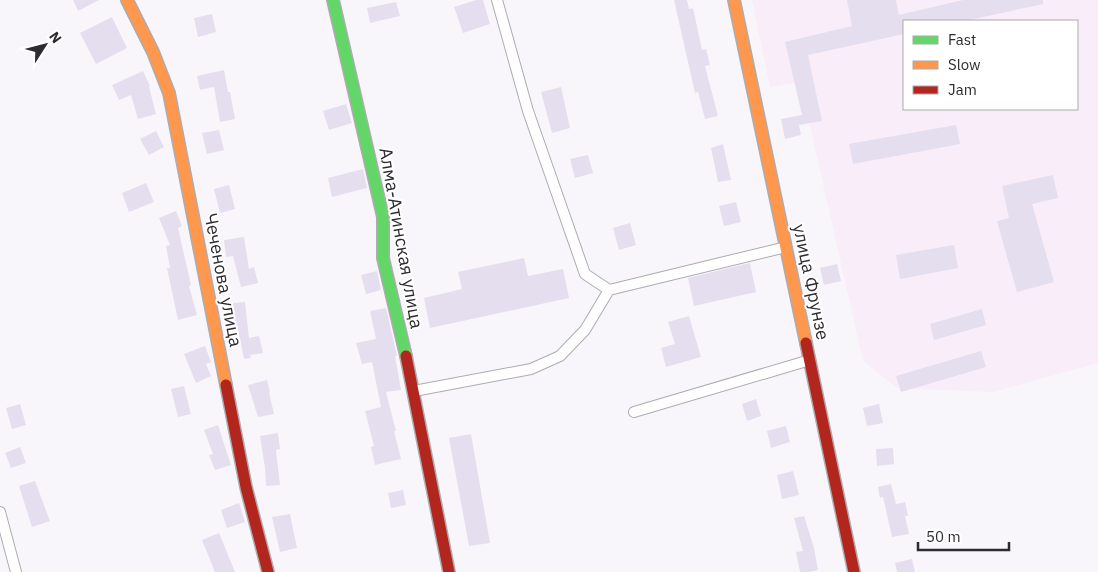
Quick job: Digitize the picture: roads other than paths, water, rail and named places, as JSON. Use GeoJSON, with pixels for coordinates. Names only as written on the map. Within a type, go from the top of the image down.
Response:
{"type":"FeatureCollection","features":[{"type":"Feature","properties":{"kind":"street","name":"Чеченова улица"},"geometry":{"type":"LineString","coordinates":[[127,0],[154,52],[169,93],[246,487],[268,572]]}},
{"type":"Feature","properties":{"kind":"street","name":"Алма-Атинская улица"},"geometry":{"type":"LineString","coordinates":[[333,0],[383,217],[383,258],[414,392],[449,572]]}},
{"type":"Feature","properties":{"kind":"street"},"geometry":{"type":"LineString","coordinates":[[497,0],[528,111],[585,274],[609,290]]}},
{"type":"Feature","properties":{"kind":"street","name":"улица Фрунзе"},"geometry":{"type":"LineString","coordinates":[[734,0],[854,572]]}},
{"type":"Feature","properties":{"kind":"street"},"geometry":{"type":"LineString","coordinates":[[414,392],[531,369],[560,356],[585,330],[609,290],[786,247]]}},
{"type":"Feature","properties":{"kind":"street"},"geometry":{"type":"LineString","coordinates":[[634,412],[810,360]]}},
{"type":"Feature","properties":{"kind":"street"},"geometry":{"type":"LineString","coordinates":[[0,512],[16,572]]}}]}
